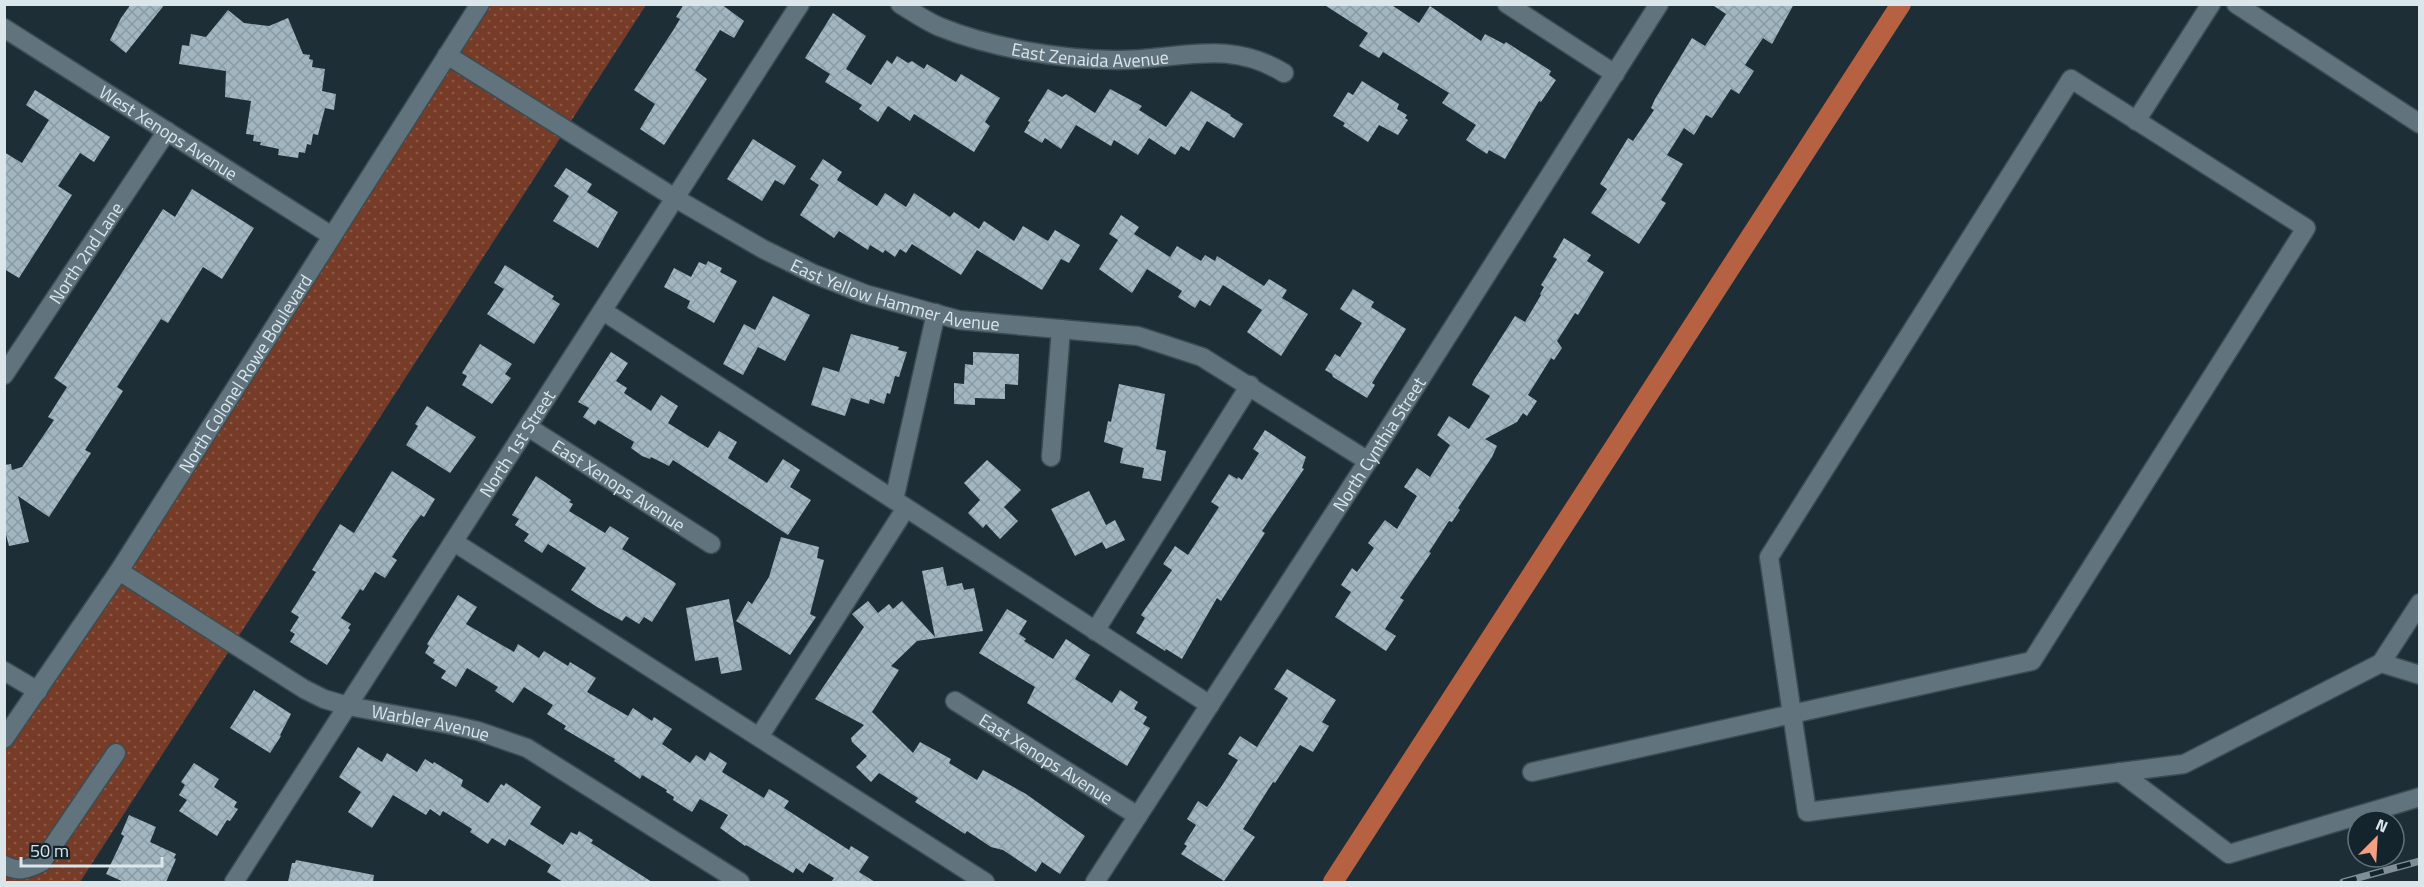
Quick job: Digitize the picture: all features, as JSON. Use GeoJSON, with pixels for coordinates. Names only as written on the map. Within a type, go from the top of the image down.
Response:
{"type":"FeatureCollection","features":[{"type":"Feature","properties":{"kind":"street","name":"North Colonel Rowe Boulevard"},"geometry":{"type":"LineString","coordinates":[[4,739],[119,571],[480,4]]}},
{"type":"Feature","properties":{"kind":"street","name":"North 1st Street"},"geometry":{"type":"LineString","coordinates":[[234,882],[800,4]]}},
{"type":"Feature","properties":{"kind":"street","name":"East Zenaida Avenue"},"geometry":{"type":"LineString","coordinates":[[900,4],[939,27],[1016,50],[1115,60],[1215,52],[1245,54],[1269,63],[1284,73]]}},
{"type":"Feature","properties":{"kind":"street"},"geometry":{"type":"LineString","coordinates":[[1507,4],[1615,74]]}},
{"type":"Feature","properties":{"kind":"street","name":"North Cynthia Street"},"geometry":{"type":"LineString","coordinates":[[1095,882],[1368,461],[1659,4]]}},
{"type":"Feature","properties":{"kind":"street"},"geometry":{"type":"LineString","coordinates":[[2136,121],[2211,4]]}},
{"type":"Feature","properties":{"kind":"street"},"geometry":{"type":"LineString","coordinates":[[2236,4],[2420,124]]}},
{"type":"Feature","properties":{"kind":"street","name":"West Xenops Avenue"},"geometry":{"type":"LineString","coordinates":[[4,28],[332,236]]}},
{"type":"Feature","properties":{"kind":"street","name":"East Yellow Hammer Avenue"},"geometry":{"type":"LineString","coordinates":[[447,55],[675,198],[763,249],[814,274],[865,294],[959,320],[1138,336],[1203,357],[1368,461]]}},
{"type":"Feature","properties":{"kind":"street"},"geometry":{"type":"LineString","coordinates":[[1532,772],[1792,714],[2032,661],[2306,228],[2070,79],[1769,557],[1792,714],[1807,812],[2184,764],[2381,663],[2420,603]]}},
{"type":"Feature","properties":{"kind":"street","name":"North 2nd Lane"},"geometry":{"type":"LineString","coordinates":[[4,375],[167,131]]}},
{"type":"Feature","properties":{"kind":"street"},"geometry":{"type":"LineString","coordinates":[[603,311],[1210,705]]}},
{"type":"Feature","properties":{"kind":"street"},"geometry":{"type":"LineString","coordinates":[[759,737],[900,504],[936,313]]}},
{"type":"Feature","properties":{"kind":"street"},"geometry":{"type":"LineString","coordinates":[[1052,457],[1061,329]]}},
{"type":"Feature","properties":{"kind":"street"},"geometry":{"type":"LineString","coordinates":[[1095,631],[1250,385]]}},
{"type":"Feature","properties":{"kind":"street","name":"East Xenops Avenue"},"geometry":{"type":"LineString","coordinates":[[528,427],[711,544]]}},
{"type":"Feature","properties":{"kind":"street"},"geometry":{"type":"LineString","coordinates":[[454,542],[985,882]]}},
{"type":"Feature","properties":{"kind":"street","name":"Warbler Avenue"},"geometry":{"type":"LineString","coordinates":[[119,571],[304,689],[324,699],[348,706],[452,725],[528,748],[740,882]]}},
{"type":"Feature","properties":{"kind":"street"},"geometry":{"type":"LineString","coordinates":[[2381,663],[2420,675]]}},
{"type":"Feature","properties":{"kind":"street"},"geometry":{"type":"LineString","coordinates":[[4,671],[38,691]]}},
{"type":"Feature","properties":{"kind":"street","name":"East Xenops Avenue"},"geometry":{"type":"LineString","coordinates":[[955,701],[1138,816]]}},
{"type":"Feature","properties":{"kind":"street"},"geometry":{"type":"LineString","coordinates":[[4,865],[15,871],[29,869],[42,862],[116,753]]}},
{"type":"Feature","properties":{"kind":"street"},"geometry":{"type":"LineString","coordinates":[[2120,772],[2229,854],[2420,797]]}},
{"type":"Feature","properties":{"kind":"shaded area"},"geometry":{"type":"Polygon","coordinates":[[[487,5],[646,5],[80,882],[5,882],[4,752],[487,5]]]}},
{"type":"Feature","properties":{"kind":"building"},"geometry":{"type":"Polygon","coordinates":[[[131,4],[165,4],[126,53],[110,40],[131,4]]]}},
{"type":"Feature","properties":{"kind":"building"},"geometry":{"type":"Polygon","coordinates":[[[684,4],[721,4],[744,21],[734,38],[720,30],[695,70],[707,79],[664,145],[640,129],[655,104],[634,90],[680,19],[676,17],[684,4]]]}},
{"type":"Feature","properties":{"kind":"building"},"geometry":{"type":"Polygon","coordinates":[[[1323,4],[1390,4],[1419,23],[1430,6],[1481,41],[1485,34],[1504,44],[1506,42],[1551,71],[1549,75],[1556,80],[1541,102],[1539,101],[1505,159],[1489,150],[1487,154],[1466,140],[1476,125],[1442,103],[1449,93],[1383,52],[1379,58],[1359,46],[1368,33],[1323,4]]]}},
{"type":"Feature","properties":{"kind":"building"},"geometry":{"type":"Polygon","coordinates":[[[1711,4],[1794,4],[1772,44],[1763,38],[1745,65],[1754,71],[1739,94],[1731,89],[1712,118],[1706,115],[1694,135],[1684,128],[1667,155],[1683,164],[1661,200],[1666,203],[1639,244],[1591,213],[1607,189],[1600,184],[1628,138],[1633,141],[1654,110],[1651,108],[1655,99],[1692,38],[1705,46],[1726,14],[1711,4]]]}},
{"type":"Feature","properties":{"kind":"building"},"geometry":{"type":"Polygon","coordinates":[[[228,10],[244,23],[269,26],[288,18],[303,54],[310,55],[309,59],[313,60],[312,67],[325,69],[322,91],[336,94],[334,110],[325,108],[318,135],[313,134],[311,145],[307,144],[305,153],[299,152],[298,158],[278,155],[279,149],[260,145],[261,142],[253,141],[254,135],[246,134],[251,101],[225,97],[226,71],[179,64],[182,45],[189,46],[191,34],[206,37],[228,10]]]}},
{"type":"Feature","properties":{"kind":"building"},"geometry":{"type":"Polygon","coordinates":[[[833,13],[866,36],[846,69],[871,85],[887,60],[892,64],[897,56],[908,63],[912,61],[924,69],[927,64],[956,82],[961,74],[1000,98],[985,122],[990,126],[974,152],[914,114],[910,121],[888,106],[878,122],[859,109],[862,105],[825,82],[830,74],[805,58],[833,13]]]}},
{"type":"Feature","properties":{"kind":"building"},"geometry":{"type":"Polygon","coordinates":[[[1362,81],[1399,104],[1397,109],[1407,115],[1405,118],[1408,120],[1398,135],[1379,125],[1368,142],[1343,126],[1345,123],[1333,116],[1348,92],[1353,95],[1362,81]]]}},
{"type":"Feature","properties":{"kind":"building"},"geometry":{"type":"Polygon","coordinates":[[[1048,89],[1062,97],[1066,94],[1095,113],[1110,89],[1142,106],[1139,110],[1166,127],[1191,91],[1243,124],[1234,138],[1207,121],[1189,151],[1181,146],[1175,155],[1149,138],[1138,155],[1114,140],[1111,146],[1076,125],[1061,149],[1045,138],[1042,143],[1024,132],[1030,122],[1028,121],[1048,89]]]}},
{"type":"Feature","properties":{"kind":"building"},"geometry":{"type":"Polygon","coordinates":[[[35,90],[110,137],[94,162],[80,153],[58,186],[72,195],[19,278],[4,269],[4,152],[22,163],[49,120],[26,105],[35,90]]]}},
{"type":"Feature","properties":{"kind":"building"},"geometry":{"type":"Polygon","coordinates":[[[753,139],[796,166],[784,185],[775,180],[762,201],[727,179],[753,139]]]}},
{"type":"Feature","properties":{"kind":"building"},"geometry":{"type":"Polygon","coordinates":[[[823,159],[842,172],[837,180],[877,206],[885,193],[906,207],[914,193],[950,217],[954,212],[979,229],[984,221],[1014,241],[1023,226],[1048,241],[1055,230],[1080,245],[1069,263],[1061,259],[1042,290],[977,250],[961,275],[912,244],[906,253],[900,249],[895,257],[885,250],[883,253],[870,245],[868,250],[839,231],[834,238],[800,215],[819,185],[810,179],[823,159]]]}},
{"type":"Feature","properties":{"kind":"building"},"geometry":{"type":"Polygon","coordinates":[[[566,168],[592,184],[587,192],[618,212],[598,248],[553,221],[569,196],[554,186],[566,168]]]}},
{"type":"Feature","properties":{"kind":"building"},"geometry":{"type":"Polygon","coordinates":[[[192,189],[254,228],[222,279],[203,267],[168,323],[161,319],[117,387],[123,391],[85,450],[91,453],[49,517],[18,496],[29,542],[9,546],[4,527],[4,465],[11,464],[12,470],[22,467],[54,420],[48,417],[67,387],[54,378],[163,209],[175,217],[192,189]]]}},
{"type":"Feature","properties":{"kind":"building"},"geometry":{"type":"Polygon","coordinates":[[[1121,215],[1139,227],[1134,234],[1170,257],[1177,246],[1201,261],[1205,255],[1215,261],[1217,256],[1264,286],[1269,279],[1287,290],[1282,298],[1308,314],[1281,356],[1247,332],[1262,310],[1223,285],[1210,306],[1200,300],[1195,308],[1178,297],[1182,291],[1147,269],[1132,293],[1099,269],[1118,240],[1109,234],[1121,215]]]}},
{"type":"Feature","properties":{"kind":"building"},"geometry":{"type":"Polygon","coordinates":[[[1564,238],[1591,255],[1587,261],[1604,272],[1578,315],[1575,313],[1557,341],[1562,348],[1554,360],[1551,358],[1528,395],[1537,401],[1527,416],[1523,413],[1517,422],[1485,439],[1497,446],[1492,457],[1458,508],[1460,510],[1452,522],[1449,521],[1429,552],[1431,553],[1400,598],[1404,600],[1385,629],[1396,636],[1386,651],[1335,617],[1351,592],[1341,585],[1352,568],[1357,572],[1374,548],[1368,543],[1385,520],[1397,529],[1417,496],[1404,487],[1417,468],[1430,477],[1450,445],[1437,435],[1449,416],[1469,429],[1490,396],[1472,385],[1474,380],[1515,316],[1525,322],[1541,295],[1544,287],[1541,285],[1557,259],[1553,257],[1564,238]]]}},
{"type":"Feature","properties":{"kind":"building"},"geometry":{"type":"Polygon","coordinates":[[[708,261],[722,268],[720,272],[737,281],[714,323],[687,308],[690,301],[664,287],[674,268],[691,277],[699,262],[706,265],[708,261]]]}},
{"type":"Feature","properties":{"kind":"building"},"geometry":{"type":"Polygon","coordinates":[[[505,265],[554,296],[552,299],[560,304],[534,344],[487,314],[504,289],[494,283],[505,265]]]}},
{"type":"Feature","properties":{"kind":"building"},"geometry":{"type":"Polygon","coordinates":[[[1353,289],[1374,302],[1371,307],[1406,329],[1372,383],[1375,385],[1367,398],[1325,370],[1335,354],[1340,357],[1362,323],[1340,309],[1353,289]]]}},
{"type":"Feature","properties":{"kind":"building"},"geometry":{"type":"Polygon","coordinates":[[[773,296],[810,315],[785,361],[758,347],[743,375],[723,364],[744,324],[755,330],[773,296]]]}},
{"type":"Feature","properties":{"kind":"building"},"geometry":{"type":"Polygon","coordinates":[[[851,334],[899,347],[898,350],[907,352],[899,377],[895,376],[890,394],[887,393],[884,404],[870,399],[869,404],[851,398],[845,416],[811,405],[823,367],[839,372],[851,334]]]}},
{"type":"Feature","properties":{"kind":"building"},"geometry":{"type":"Polygon","coordinates":[[[480,344],[512,364],[505,374],[511,378],[492,404],[462,385],[467,376],[462,373],[480,344]]]}},
{"type":"Feature","properties":{"kind":"building"},"geometry":{"type":"Polygon","coordinates":[[[611,352],[628,363],[616,381],[627,388],[624,393],[651,411],[661,395],[678,406],[668,423],[708,448],[719,431],[737,442],[728,458],[767,483],[783,459],[800,470],[790,487],[811,500],[788,535],[673,460],[669,466],[651,457],[650,459],[642,456],[631,448],[634,442],[598,420],[595,425],[583,417],[589,408],[578,402],[611,352]]]}},
{"type":"Feature","properties":{"kind":"building"},"geometry":{"type":"Polygon","coordinates":[[[973,352],[1019,354],[1018,385],[1005,384],[1005,399],[975,398],[975,405],[954,404],[954,383],[964,384],[965,364],[973,365],[973,352]]]}},
{"type":"Feature","properties":{"kind":"building"},"geometry":{"type":"Polygon","coordinates":[[[1119,384],[1165,394],[1156,449],[1166,451],[1161,481],[1142,478],[1144,468],[1120,463],[1123,448],[1104,442],[1119,384]]]}},
{"type":"Feature","properties":{"kind":"building"},"geometry":{"type":"Polygon","coordinates":[[[427,406],[476,437],[450,473],[406,445],[418,426],[415,424],[427,406]]]}},
{"type":"Feature","properties":{"kind":"building"},"geometry":{"type":"Polygon","coordinates":[[[1265,430],[1306,457],[1302,468],[1304,469],[1262,531],[1265,533],[1221,601],[1217,598],[1182,659],[1136,633],[1145,618],[1141,615],[1172,570],[1163,564],[1175,546],[1188,555],[1219,507],[1211,502],[1229,474],[1242,480],[1259,453],[1253,449],[1265,430]]]}},
{"type":"Feature","properties":{"kind":"building"},"geometry":{"type":"Polygon","coordinates":[[[987,460],[1021,490],[1004,507],[1018,521],[1000,539],[986,524],[983,528],[968,513],[980,500],[964,483],[987,460]]]}},
{"type":"Feature","properties":{"kind":"building"},"geometry":{"type":"Polygon","coordinates":[[[392,471],[435,499],[424,517],[421,515],[411,528],[392,557],[397,560],[385,578],[375,572],[363,591],[360,589],[341,618],[351,624],[348,628],[350,630],[327,665],[290,642],[295,634],[290,631],[299,617],[291,612],[316,572],[312,570],[340,524],[354,533],[392,471]]]}},
{"type":"Feature","properties":{"kind":"building"},"geometry":{"type":"Polygon","coordinates":[[[536,476],[571,500],[569,502],[573,504],[569,511],[605,533],[610,526],[629,538],[622,549],[676,584],[652,622],[644,617],[639,624],[626,616],[622,621],[597,607],[571,590],[586,568],[548,544],[542,553],[524,541],[529,534],[515,525],[519,519],[512,515],[536,476]]]}},
{"type":"Feature","properties":{"kind":"building"},"geometry":{"type":"Polygon","coordinates":[[[1089,491],[1106,525],[1115,520],[1125,540],[1106,549],[1102,542],[1075,556],[1051,509],[1089,491]]]}},
{"type":"Feature","properties":{"kind":"building"},"geometry":{"type":"Polygon","coordinates":[[[781,537],[819,547],[817,558],[824,560],[810,614],[816,617],[790,655],[736,621],[748,601],[752,604],[769,577],[781,537]]]}},
{"type":"Feature","properties":{"kind":"building"},"geometry":{"type":"Polygon","coordinates":[[[943,567],[947,586],[962,583],[964,590],[974,588],[983,631],[917,641],[891,666],[899,670],[872,712],[913,753],[920,742],[951,759],[949,763],[977,780],[983,770],[1026,794],[1085,836],[1060,874],[1042,862],[1036,872],[1003,850],[991,847],[967,831],[965,834],[915,802],[918,798],[879,773],[871,782],[856,767],[867,756],[852,742],[851,738],[864,725],[815,699],[864,627],[852,614],[868,601],[878,613],[889,604],[893,609],[902,601],[935,637],[922,571],[943,567]]]}},
{"type":"Feature","properties":{"kind":"building"},"geometry":{"type":"Polygon","coordinates":[[[458,595],[477,607],[466,624],[514,652],[518,644],[539,658],[544,651],[568,666],[570,662],[596,678],[587,692],[628,716],[633,708],[652,721],[654,717],[672,729],[662,744],[690,763],[696,755],[705,761],[710,752],[727,763],[722,772],[764,798],[769,789],[789,801],[784,808],[849,850],[851,846],[869,857],[859,872],[875,882],[831,882],[834,878],[809,863],[803,873],[796,868],[793,873],[745,846],[720,828],[728,815],[700,799],[692,812],[673,800],[674,797],[666,792],[667,790],[642,775],[640,779],[614,761],[615,759],[564,729],[566,726],[547,714],[553,705],[524,687],[513,703],[495,691],[498,687],[467,668],[456,687],[441,678],[446,671],[433,663],[435,660],[425,653],[429,646],[427,644],[458,595]]]}},
{"type":"Feature","properties":{"kind":"building"},"geometry":{"type":"Polygon","coordinates":[[[729,599],[742,670],[721,674],[718,657],[695,661],[686,608],[729,599]]]}},
{"type":"Feature","properties":{"kind":"building"},"geometry":{"type":"Polygon","coordinates":[[[1007,609],[1027,621],[1019,634],[1026,639],[1024,641],[1053,659],[1066,639],[1090,655],[1075,679],[1112,703],[1120,690],[1138,702],[1134,709],[1147,717],[1143,724],[1150,728],[1127,766],[1027,703],[1035,687],[979,653],[1007,609]]]}},
{"type":"Feature","properties":{"kind":"building"},"geometry":{"type":"Polygon","coordinates":[[[1287,669],[1336,700],[1322,722],[1329,726],[1313,752],[1300,745],[1275,783],[1273,782],[1243,829],[1255,837],[1224,881],[1181,854],[1187,846],[1184,844],[1196,825],[1187,819],[1198,801],[1207,807],[1223,784],[1238,760],[1228,754],[1240,736],[1257,747],[1288,698],[1274,689],[1287,669]]]}},
{"type":"Feature","properties":{"kind":"building"},"geometry":{"type":"Polygon","coordinates":[[[254,690],[291,714],[270,753],[230,728],[254,690]]]}},
{"type":"Feature","properties":{"kind":"building"},"geometry":{"type":"Polygon","coordinates":[[[358,747],[382,762],[387,753],[417,772],[425,759],[433,764],[434,762],[463,780],[461,786],[488,803],[501,784],[504,786],[506,783],[541,807],[530,824],[563,845],[571,832],[577,835],[579,831],[593,840],[591,843],[652,882],[563,882],[547,872],[551,865],[509,839],[505,846],[492,838],[488,844],[470,832],[472,829],[443,811],[440,816],[430,809],[426,815],[393,795],[372,828],[348,812],[361,792],[339,777],[358,747]]]}},
{"type":"Feature","properties":{"kind":"building"},"geometry":{"type":"Polygon","coordinates":[[[194,763],[219,779],[214,787],[237,802],[234,807],[238,809],[230,821],[227,820],[217,836],[179,811],[187,800],[179,795],[185,785],[181,782],[194,763]]]}},
{"type":"Feature","properties":{"kind":"building"},"geometry":{"type":"Polygon","coordinates":[[[129,815],[156,827],[150,842],[176,854],[166,882],[124,882],[106,874],[124,836],[121,834],[129,815]]]}},
{"type":"Feature","properties":{"kind":"building"},"geometry":{"type":"Polygon","coordinates":[[[296,860],[374,875],[373,882],[288,882],[292,863],[296,860]]]}},
{"type":"Feature","properties":{"kind":"waterway"},"geometry":{"type":"LineString","coordinates":[[1333,882],[1901,4]]}},
{"type":"Feature","properties":{"kind":"railway"},"geometry":{"type":"LineString","coordinates":[[2343,882],[2420,861]]}}]}
